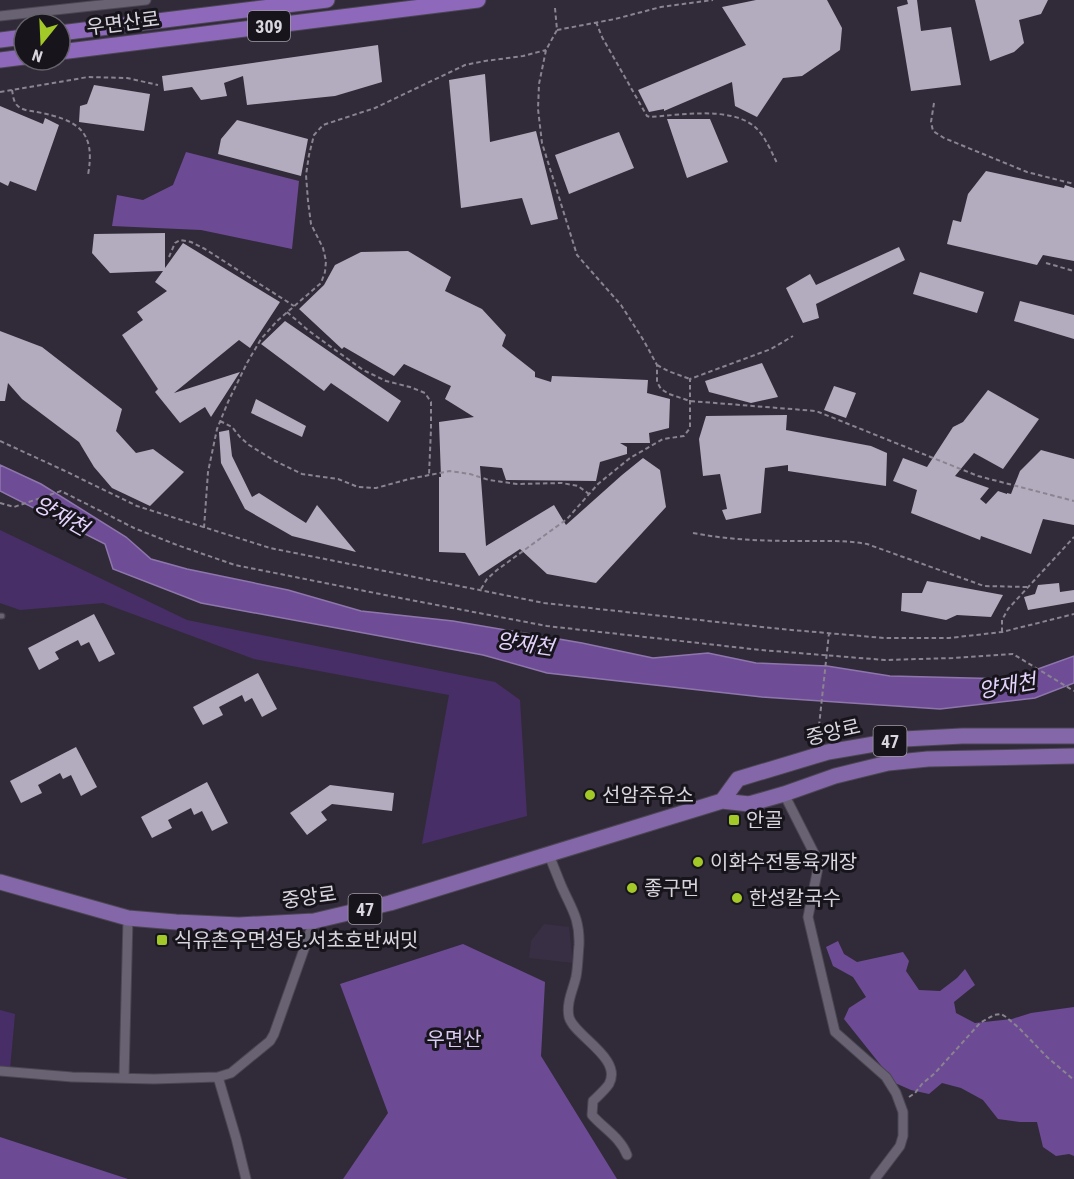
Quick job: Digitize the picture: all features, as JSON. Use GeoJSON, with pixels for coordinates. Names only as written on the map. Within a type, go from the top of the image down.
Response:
{"type":"FeatureCollection","features":[{"type":"Feature","properties":{"kind":"highway","name":"우면산로"},"geometry":{"type":"LineString","coordinates":[[72,32],[327,0]]}},
{"type":"Feature","properties":{"kind":"highway","name":"우면산로"},"geometry":{"type":"LineString","coordinates":[[72,51],[478,0]]}},
{"type":"Feature","properties":{"kind":"main road","name":"중앙로"},"geometry":{"type":"LineString","coordinates":[[722,801],[738,779],[828,752],[904,739],[962,736],[1074,736]]}},
{"type":"Feature","properties":{"kind":"main road","name":"중앙로"},"geometry":{"type":"LineString","coordinates":[[0,882],[128,918],[239,925],[314,921],[390,903],[722,801],[749,804],[835,776],[888,763],[928,759],[1074,756]]}},
{"type":"Feature","properties":{"kind":"street"},"geometry":{"type":"LineString","coordinates":[[0,16],[146,0]]}},
{"type":"Feature","properties":{"kind":"street"},"geometry":{"type":"LineString","coordinates":[[784,794],[819,862],[808,917],[834,1032],[886,1077],[896,1093],[903,1112],[903,1136],[900,1146],[875,1179]]}},
{"type":"Feature","properties":{"kind":"street"},"geometry":{"type":"LineString","coordinates":[[549,855],[571,904],[579,929],[576,976],[568,1008],[570,1020],[597,1048],[610,1068],[609,1084],[593,1101],[592,1114],[616,1137],[625,1148],[627,1155]]}},
{"type":"Feature","properties":{"kind":"street"},"geometry":{"type":"LineString","coordinates":[[124,1078],[128,918]]}},
{"type":"Feature","properties":{"kind":"street"},"geometry":{"type":"LineString","coordinates":[[0,1071],[72,1077],[154,1079],[218,1077],[231,1073],[270,1041],[274,1034],[314,921]]}},
{"type":"Feature","properties":{"kind":"street"},"geometry":{"type":"LineString","coordinates":[[218,1077],[246,1179]]}},
{"type":"Feature","properties":{"kind":"path"},"geometry":{"type":"LineString","coordinates":[[557,30],[661,7],[713,0]]}},
{"type":"Feature","properties":{"kind":"path"},"geometry":{"type":"LineString","coordinates":[[555,8],[557,30],[546,50],[539,84],[538,110],[542,143],[577,255],[621,306],[644,341],[657,365],[657,382],[660,389],[690,401],[816,411],[978,476],[1074,501]]}},
{"type":"Feature","properties":{"kind":"path"},"geometry":{"type":"LineString","coordinates":[[597,22],[607,46],[647,116],[700,113],[734,116],[753,125],[762,135],[777,163]]}},
{"type":"Feature","properties":{"kind":"path"},"geometry":{"type":"LineString","coordinates":[[204,528],[208,472],[217,429],[228,402],[261,339],[277,321],[321,283],[325,272],[326,261],[323,248],[311,224],[306,175],[314,135],[323,125],[375,108],[465,65],[546,50]]}},
{"type":"Feature","properties":{"kind":"path"},"geometry":{"type":"LineString","coordinates":[[0,92],[87,77],[127,78],[158,84]]}},
{"type":"Feature","properties":{"kind":"path"},"geometry":{"type":"LineString","coordinates":[[12,90],[13,99],[20,108],[48,114],[78,126],[88,139],[91,158],[88,175]]}},
{"type":"Feature","properties":{"kind":"path"},"geometry":{"type":"LineString","coordinates":[[934,103],[931,122],[933,131],[944,138],[1027,172],[1074,184]]}},
{"type":"Feature","properties":{"kind":"path"},"geometry":{"type":"LineString","coordinates":[[169,257],[180,240],[190,242],[205,249],[294,306]]}},
{"type":"Feature","properties":{"kind":"path"},"geometry":{"type":"LineString","coordinates":[[1046,263],[1074,271]]}},
{"type":"Feature","properties":{"kind":"path"},"geometry":{"type":"LineString","coordinates":[[287,312],[363,370],[386,381],[424,393],[431,402],[429,475]]}},
{"type":"Feature","properties":{"kind":"path"},"geometry":{"type":"LineString","coordinates":[[657,365],[690,380],[771,349],[793,336]]}},
{"type":"Feature","properties":{"kind":"path"},"geometry":{"type":"LineString","coordinates":[[480,590],[497,570],[567,519],[598,484],[630,458],[663,439],[684,436],[690,428],[690,380]]}},
{"type":"Feature","properties":{"kind":"path"},"geometry":{"type":"LineString","coordinates":[[220,421],[232,427],[249,445],[302,474],[338,479],[358,487],[376,488],[450,471],[517,484],[562,483],[578,486],[589,494]]}},
{"type":"Feature","properties":{"kind":"path"},"geometry":{"type":"LineString","coordinates":[[0,441],[137,506],[270,548],[544,603],[884,638],[949,638],[1002,632],[1074,615]]}},
{"type":"Feature","properties":{"kind":"path"},"geometry":{"type":"LineString","coordinates":[[0,503],[14,507],[61,492],[134,528],[236,565],[547,626],[761,650],[885,660],[1013,654],[1074,691]]}},
{"type":"Feature","properties":{"kind":"path"},"geometry":{"type":"LineString","coordinates":[[693,533],[717,538],[767,541],[847,540],[867,544],[984,586],[1027,587]]}},
{"type":"Feature","properties":{"kind":"path"},"geometry":{"type":"LineString","coordinates":[[1002,632],[1002,620],[1005,615],[1027,587],[1074,537]]}},
{"type":"Feature","properties":{"kind":"path"},"geometry":{"type":"LineString","coordinates":[[819,726],[829,633]]}},
{"type":"Feature","properties":{"kind":"path"},"geometry":{"type":"LineString","coordinates":[[908,1098],[935,1073],[980,1023],[994,1015],[1001,1014],[1074,1080]]}},
{"type":"Feature","properties":{"kind":"shaded area"},"geometry":{"type":"Polygon","coordinates":[[[0,530],[187,620],[495,682],[520,700],[527,816],[422,844],[449,695],[254,659],[103,603],[20,610],[0,603],[0,530]]]}},
{"type":"Feature","properties":{"kind":"shaded area"},"geometry":{"type":"Polygon","coordinates":[[[544,924],[569,927],[573,963],[529,958],[531,941],[544,924]]]}},
{"type":"Feature","properties":{"kind":"shaded area"},"geometry":{"type":"Polygon","coordinates":[[[0,1010],[15,1014],[10,1069],[0,1069],[0,1010]]]}},
{"type":"Feature","properties":{"kind":"green space"},"geometry":{"type":"Polygon","coordinates":[[[186,152],[299,181],[292,249],[201,230],[112,226],[117,195],[143,200],[173,185],[186,152]]]}},
{"type":"Feature","properties":{"kind":"green space"},"geometry":{"type":"Polygon","coordinates":[[[838,941],[844,954],[857,962],[903,952],[909,961],[906,971],[919,990],[940,991],[965,969],[975,985],[954,1002],[956,1013],[975,1023],[1012,1019],[1031,1013],[1074,1007],[1074,1156],[1069,1154],[1056,1156],[1043,1147],[1037,1122],[998,1119],[983,1100],[961,1088],[942,1083],[929,1094],[895,1083],[844,1019],[849,1008],[866,997],[853,977],[833,966],[826,947],[838,941]]]}},
{"type":"Feature","properties":{"kind":"green space","name":"우면산"},"geometry":{"type":"Polygon","coordinates":[[[463,944],[545,982],[541,1056],[617,1179],[343,1179],[388,1113],[340,984],[463,944]]]}},
{"type":"Feature","properties":{"kind":"green space"},"geometry":{"type":"Polygon","coordinates":[[[0,1137],[128,1179],[0,1179],[0,1137]]]}},
{"type":"Feature","properties":{"kind":"water","name":"양재천"},"geometry":{"type":"Polygon","coordinates":[[[0,465],[41,484],[126,537],[151,559],[187,569],[288,590],[361,611],[453,621],[582,643],[653,658],[708,653],[756,663],[827,666],[890,676],[1010,679],[1074,656],[1074,683],[1035,698],[940,709],[762,697],[547,673],[483,655],[201,603],[113,569],[105,544],[0,491],[0,465]]]}},
{"type":"Feature","properties":{"kind":"building"},"geometry":{"type":"Polygon","coordinates":[[[756,0],[827,0],[842,28],[840,50],[802,76],[783,78],[757,117],[735,106],[732,82],[664,111],[664,109],[649,112],[638,90],[746,45],[722,7],[756,0]]]}},
{"type":"Feature","properties":{"kind":"building"},"geometry":{"type":"Polygon","coordinates":[[[907,0],[917,0],[921,31],[951,27],[961,85],[911,91],[897,7],[908,4],[907,0]]]}},
{"type":"Feature","properties":{"kind":"building"},"geometry":{"type":"Polygon","coordinates":[[[975,0],[1048,0],[1041,14],[1019,20],[1024,43],[1014,52],[990,61],[975,0]]]}},
{"type":"Feature","properties":{"kind":"building"},"geometry":{"type":"Polygon","coordinates":[[[378,45],[382,82],[335,96],[247,105],[243,76],[224,83],[227,96],[201,100],[192,87],[164,91],[162,76],[378,45]]]}},
{"type":"Feature","properties":{"kind":"building"},"geometry":{"type":"Polygon","coordinates":[[[485,74],[490,142],[536,131],[558,219],[531,225],[522,198],[461,208],[449,80],[485,74]]]}},
{"type":"Feature","properties":{"kind":"building"},"geometry":{"type":"Polygon","coordinates":[[[94,85],[150,94],[144,131],[79,122],[80,106],[87,104],[94,85]]]}},
{"type":"Feature","properties":{"kind":"building"},"geometry":{"type":"Polygon","coordinates":[[[0,106],[43,124],[45,118],[59,125],[36,191],[10,181],[8,186],[0,182],[0,106]]]}},
{"type":"Feature","properties":{"kind":"building"},"geometry":{"type":"Polygon","coordinates":[[[667,119],[710,119],[728,162],[687,178],[667,119]]]}},
{"type":"Feature","properties":{"kind":"building"},"geometry":{"type":"Polygon","coordinates":[[[237,120],[308,139],[301,176],[218,154],[221,139],[237,120]]]}},
{"type":"Feature","properties":{"kind":"building"},"geometry":{"type":"Polygon","coordinates":[[[619,132],[634,168],[569,194],[555,155],[619,132]]]}},
{"type":"Feature","properties":{"kind":"building"},"geometry":{"type":"Polygon","coordinates":[[[986,171],[1064,188],[1065,185],[1074,188],[1074,261],[1043,255],[1037,265],[947,244],[953,220],[961,222],[968,194],[986,171]]]}},
{"type":"Feature","properties":{"kind":"building"},"geometry":{"type":"Polygon","coordinates":[[[165,233],[165,268],[183,243],[280,302],[250,348],[239,340],[174,393],[240,372],[211,417],[205,407],[180,423],[155,392],[158,389],[122,335],[143,320],[137,312],[167,291],[155,282],[163,271],[110,273],[92,253],[94,234],[165,233]]]}},
{"type":"Feature","properties":{"kind":"building"},"geometry":{"type":"Polygon","coordinates":[[[899,247],[905,260],[816,304],[819,318],[803,323],[786,288],[810,274],[816,285],[899,247]]]}},
{"type":"Feature","properties":{"kind":"building"},"geometry":{"type":"Polygon","coordinates":[[[408,251],[451,277],[445,291],[482,309],[506,335],[502,346],[535,372],[535,377],[551,382],[552,376],[648,380],[647,393],[670,399],[669,428],[649,433],[650,443],[620,443],[627,447],[627,454],[600,462],[596,481],[506,480],[502,468],[480,466],[486,546],[554,505],[566,525],[643,458],[660,470],[666,507],[596,583],[547,574],[520,549],[479,576],[465,553],[439,552],[439,477],[441,477],[439,422],[474,417],[445,399],[451,386],[404,364],[394,376],[344,347],[342,349],[299,309],[324,285],[335,265],[361,252],[408,251]]]}},
{"type":"Feature","properties":{"kind":"building"},"geometry":{"type":"Polygon","coordinates":[[[920,272],[984,292],[977,313],[913,294],[920,272]]]}},
{"type":"Feature","properties":{"kind":"building"},"geometry":{"type":"Polygon","coordinates":[[[1020,301],[1074,315],[1074,339],[1014,321],[1020,301]]]}},
{"type":"Feature","properties":{"kind":"building"},"geometry":{"type":"Polygon","coordinates":[[[285,321],[401,401],[388,422],[331,383],[324,391],[261,344],[285,321]]]}},
{"type":"Feature","properties":{"kind":"building"},"geometry":{"type":"Polygon","coordinates":[[[0,331],[42,347],[122,409],[116,431],[136,453],[153,449],[184,472],[150,506],[112,488],[94,467],[79,442],[22,399],[8,383],[5,401],[0,401],[0,331]]]}},
{"type":"Feature","properties":{"kind":"building"},"geometry":{"type":"Polygon","coordinates":[[[762,363],[778,397],[751,403],[709,392],[705,381],[762,363]]]}},
{"type":"Feature","properties":{"kind":"building"},"geometry":{"type":"Polygon","coordinates":[[[834,386],[856,393],[846,418],[824,410],[834,386]]]}},
{"type":"Feature","properties":{"kind":"building"},"geometry":{"type":"Polygon","coordinates":[[[988,390],[1039,419],[1003,469],[974,453],[955,476],[989,488],[980,499],[986,504],[998,491],[1011,494],[1020,471],[1041,450],[1074,459],[1074,525],[1043,519],[1031,554],[981,536],[980,540],[911,513],[917,490],[893,481],[903,458],[927,467],[953,427],[963,422],[988,390]]]}},
{"type":"Feature","properties":{"kind":"building"},"geometry":{"type":"Polygon","coordinates":[[[256,399],[306,426],[302,437],[251,413],[256,399]]]}},
{"type":"Feature","properties":{"kind":"building"},"geometry":{"type":"Polygon","coordinates":[[[787,415],[786,430],[871,446],[887,453],[886,486],[788,471],[788,465],[765,468],[761,513],[726,520],[722,510],[727,509],[720,474],[703,476],[699,439],[706,416],[787,415]]]}},
{"type":"Feature","properties":{"kind":"building"},"geometry":{"type":"Polygon","coordinates":[[[229,430],[232,456],[252,497],[259,493],[306,523],[317,505],[356,552],[292,536],[245,509],[221,463],[219,432],[229,430]]]}},
{"type":"Feature","properties":{"kind":"building"},"geometry":{"type":"Polygon","coordinates":[[[927,581],[1003,595],[991,617],[957,615],[946,620],[901,611],[902,593],[922,593],[927,581]]]}},
{"type":"Feature","properties":{"kind":"building"},"geometry":{"type":"Polygon","coordinates":[[[1059,583],[1060,592],[1074,590],[1074,602],[1028,610],[1024,597],[1035,594],[1038,585],[1059,583]]]}},
{"type":"Feature","properties":{"kind":"building"},"geometry":{"type":"Polygon","coordinates":[[[94,614],[115,654],[99,662],[89,642],[81,646],[78,640],[55,652],[59,659],[39,670],[28,648],[94,614]]]}},
{"type":"Feature","properties":{"kind":"building"},"geometry":{"type":"Polygon","coordinates":[[[258,673],[277,709],[262,717],[252,698],[245,702],[242,695],[219,707],[223,715],[203,725],[193,707],[258,673]]]}},
{"type":"Feature","properties":{"kind":"building"},"geometry":{"type":"Polygon","coordinates":[[[76,747],[97,787],[81,796],[71,775],[63,779],[60,773],[38,785],[42,793],[21,803],[10,781],[76,747]]]}},
{"type":"Feature","properties":{"kind":"building"},"geometry":{"type":"Polygon","coordinates":[[[207,782],[228,823],[212,831],[202,811],[194,815],[191,808],[168,820],[172,828],[152,838],[141,817],[207,782]]]}},
{"type":"Feature","properties":{"kind":"building"},"geometry":{"type":"Polygon","coordinates":[[[330,785],[394,793],[392,811],[332,804],[321,812],[327,820],[307,835],[290,813],[330,785]]]}},
{"type":"Feature","properties":{"kind":"place","name":"선암주유소"},"geometry":{"type":"Point","coordinates":[590,795]}},
{"type":"Feature","properties":{"kind":"place","name":"안골"},"geometry":{"type":"Point","coordinates":[734,820]}},
{"type":"Feature","properties":{"kind":"place","name":"이화수전통육개장"},"geometry":{"type":"Point","coordinates":[698,862]}},
{"type":"Feature","properties":{"kind":"place","name":"좋구먼"},"geometry":{"type":"Point","coordinates":[632,888]}},
{"type":"Feature","properties":{"kind":"place","name":"한성칼국수"},"geometry":{"type":"Point","coordinates":[737,898]}},
{"type":"Feature","properties":{"kind":"place","name":"식유촌우면성당.서초호반써밋"},"geometry":{"type":"Point","coordinates":[162,940]}}]}
